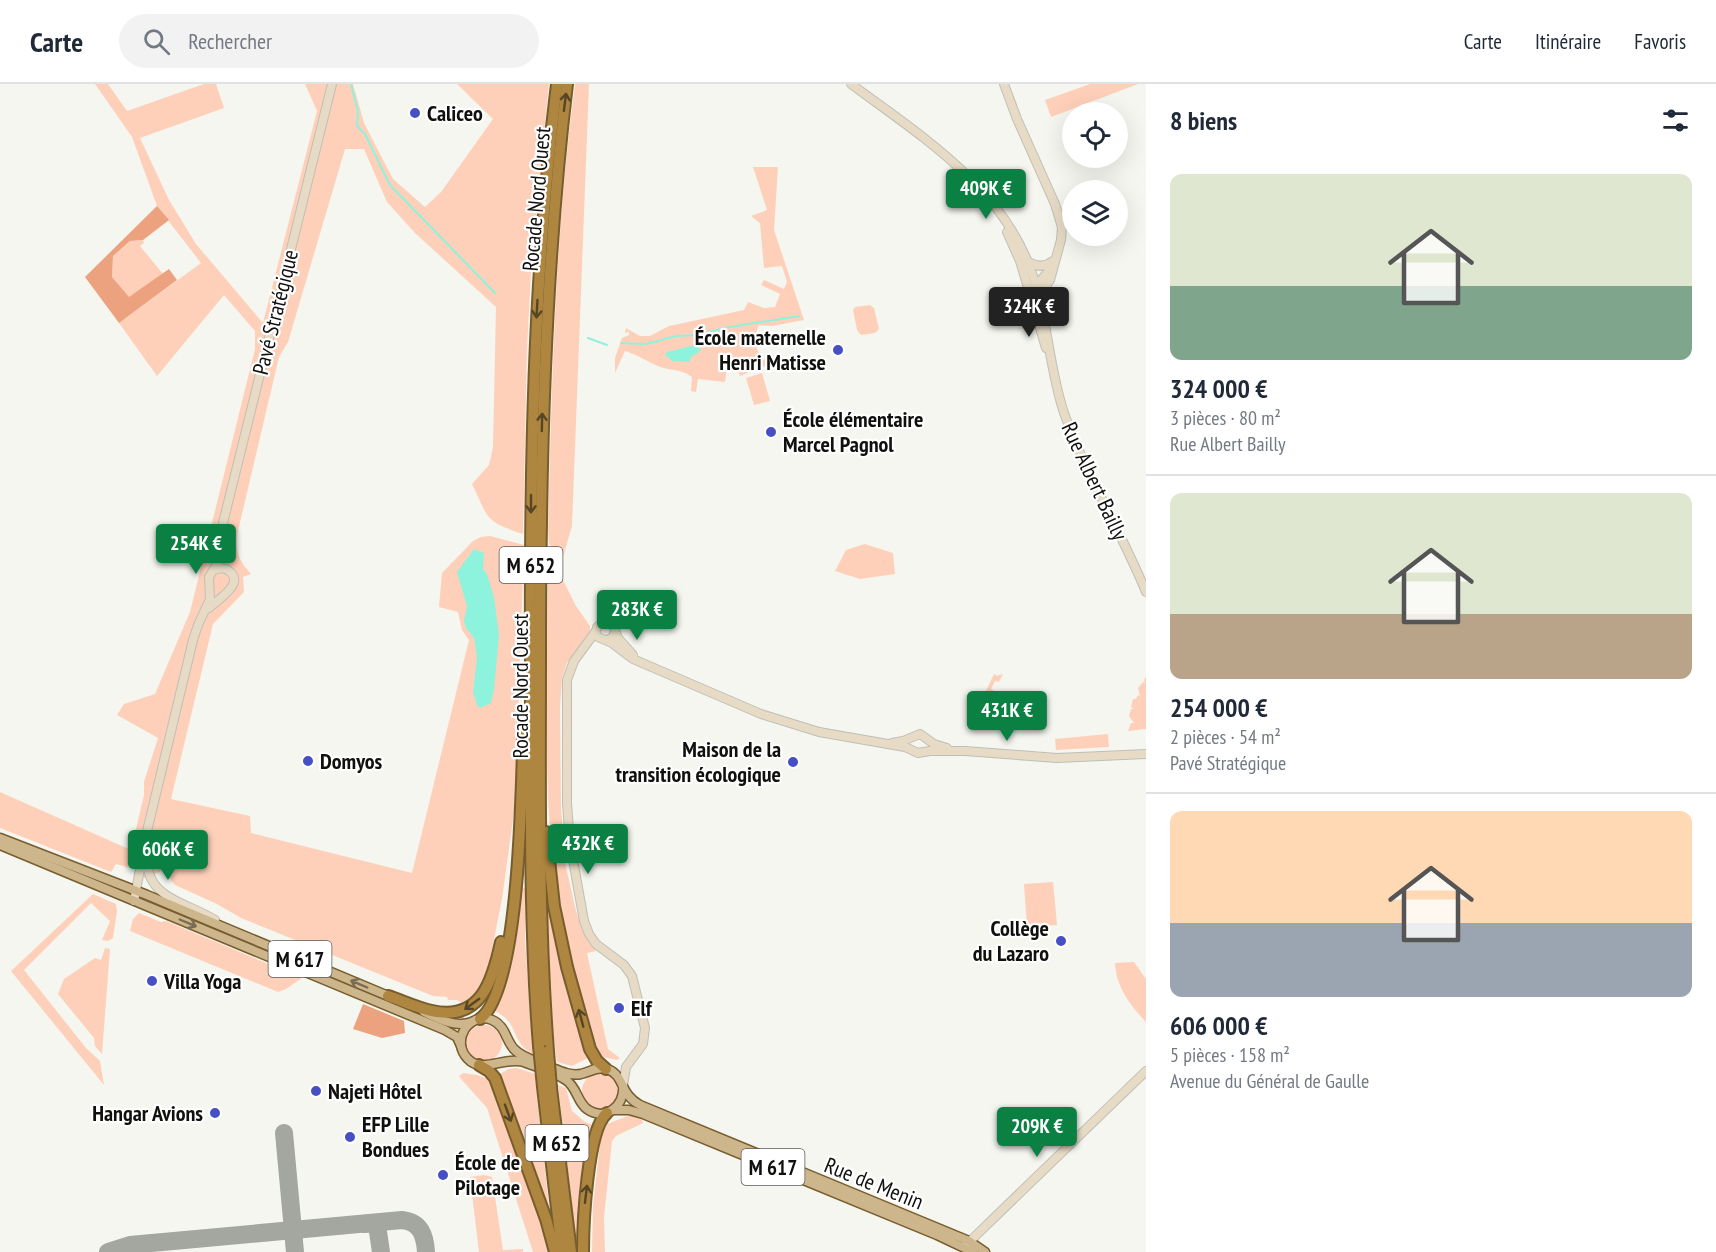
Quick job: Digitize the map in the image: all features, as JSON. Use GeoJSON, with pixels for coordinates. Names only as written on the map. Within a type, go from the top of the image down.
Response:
{"type":"FeatureCollection","features":[{"type":"Feature","properties":{"kind":"highway","name":"Rocade Nord Ouest"},"geometry":{"type":"LineString","coordinates":[[557,84],[537,302],[532,414],[532,904],[562,1252]]}},
{"type":"Feature","properties":{"kind":"highway","name":"Rocade Nord Ouest"},"geometry":{"type":"LineString","coordinates":[[544,1048],[540,771],[544,364],[553,210],[567,84]]}},
{"type":"Feature","properties":{"kind":"highway"},"geometry":{"type":"LineString","coordinates":[[476,1021],[490,1010],[495,995],[512,923],[516,892],[531,555]]}},
{"type":"Feature","properties":{"kind":"highway"},"geometry":{"type":"LineString","coordinates":[[540,771],[549,869],[561,940],[590,1049],[597,1061],[606,1069]]}},
{"type":"Feature","properties":{"kind":"highway"},"geometry":{"type":"LineString","coordinates":[[388,996],[429,1011],[453,1012],[461,1011],[473,1004],[488,987],[499,951],[512,888],[521,787]]}},
{"type":"Feature","properties":{"kind":"highway"},"geometry":{"type":"LineString","coordinates":[[479,1065],[495,1078],[546,1219],[555,1252]]}},
{"type":"Feature","properties":{"kind":"highway","name":"Rocade Nord Ouest"},"geometry":{"type":"LineString","coordinates":[[547,1088],[570,1252]]}},
{"type":"Feature","properties":{"kind":"highway"},"geometry":{"type":"LineString","coordinates":[[583,1252],[585,1198],[598,1124],[610,1111]]}},
{"type":"Feature","properties":{"kind":"main road","name":"M 617"},"geometry":{"type":"LineString","coordinates":[[0,838],[133,889],[450,1023],[476,1021]]}},
{"type":"Feature","properties":{"kind":"main road","name":"M 617"},"geometry":{"type":"LineString","coordinates":[[0,845],[445,1030],[457,1037],[461,1046]]}},
{"type":"Feature","properties":{"kind":"main road"},"geometry":{"type":"LineString","coordinates":[[489,1019],[503,1028],[515,1051],[534,1060],[570,1074],[579,1074],[598,1068],[606,1069],[616,1074],[623,1086],[621,1101],[610,1111],[591,1112],[584,1106],[572,1085],[564,1078],[523,1062],[511,1060],[479,1065],[467,1059],[461,1046],[463,1032],[476,1021],[489,1019]]}},
{"type":"Feature","properties":{"kind":"main road"},"geometry":{"type":"LineString","coordinates":[[495,1062],[505,1052],[506,1036]]}},
{"type":"Feature","properties":{"kind":"main road"},"geometry":{"type":"LineString","coordinates":[[579,1098],[580,1080],[590,1071]]}},
{"type":"Feature","properties":{"kind":"main road","name":"Rue de Menin"},"geometry":{"type":"LineString","coordinates":[[623,1086],[629,1098],[640,1105],[985,1252]]}},
{"type":"Feature","properties":{"kind":"main road","name":"Rue de Menin"},"geometry":{"type":"LineString","coordinates":[[610,1111],[629,1110],[643,1114],[827,1186]]}},
{"type":"Feature","properties":{"kind":"street","name":"Pavé Stratégique"},"geometry":{"type":"LineString","coordinates":[[214,570],[220,559],[220,540],[332,84]]}},
{"type":"Feature","properties":{"kind":"street","name":"Rue Albert Bailly"},"geometry":{"type":"LineString","coordinates":[[850,84],[947,156],[969,176],[1009,226],[1036,286],[1035,300]]}},
{"type":"Feature","properties":{"kind":"street"},"geometry":{"type":"LineString","coordinates":[[1004,84],[1058,212],[1062,231],[1050,280],[1035,300]]}},
{"type":"Feature","properties":{"kind":"street","name":"Rue Albert Bailly"},"geometry":{"type":"LineString","coordinates":[[986,196],[1016,250],[1028,291],[1035,300],[1047,330],[1052,367],[1064,413],[1146,592]]}},
{"type":"Feature","properties":{"kind":"street"},"geometry":{"type":"LineString","coordinates":[[1028,291],[1036,286],[1049,271],[1058,251]]}},
{"type":"Feature","properties":{"kind":"street"},"geometry":{"type":"LineString","coordinates":[[1026,260],[1040,266],[1047,265],[1054,260]]}},
{"type":"Feature","properties":{"kind":"street","name":"Pavé Stratégique"},"geometry":{"type":"LineString","coordinates":[[220,540],[229,571]]}},
{"type":"Feature","properties":{"kind":"street"},"geometry":{"type":"LineString","coordinates":[[130,899],[194,636],[200,619],[209,603],[209,577],[214,570],[223,568],[229,571],[234,582],[232,588],[217,600],[200,619]]}},
{"type":"Feature","properties":{"kind":"street"},"geometry":{"type":"LineString","coordinates":[[210,587],[216,593],[227,593]]}},
{"type":"Feature","properties":{"kind":"street"},"geometry":{"type":"LineString","coordinates":[[623,1086],[624,1070],[642,1047],[645,1035],[635,984],[626,968],[599,947],[589,934],[584,921],[571,857],[567,809],[566,684],[570,670],[579,654],[596,632],[598,625],[604,621],[612,624],[628,650],[643,663]]}},
{"type":"Feature","properties":{"kind":"street"},"geometry":{"type":"LineString","coordinates":[[579,654],[588,647],[612,638],[615,631]]}},
{"type":"Feature","properties":{"kind":"street"},"geometry":{"type":"LineString","coordinates":[[596,632],[599,638],[643,663],[768,717],[819,732],[904,747],[919,753],[964,751],[1057,758],[1146,754]]}},
{"type":"Feature","properties":{"kind":"street"},"geometry":{"type":"LineString","coordinates":[[873,742],[894,743],[920,734],[937,745],[964,751]]}},
{"type":"Feature","properties":{"kind":"street"},"geometry":{"type":"LineString","coordinates":[[911,739],[910,745],[913,751]]}},
{"type":"Feature","properties":{"kind":"street"},"geometry":{"type":"LineString","coordinates":[[924,752],[928,745],[927,739]]}},
{"type":"Feature","properties":{"kind":"street"},"geometry":{"type":"LineString","coordinates":[[152,807],[146,857],[147,867],[154,883],[166,897],[209,916],[226,928]]}},
{"type":"Feature","properties":{"kind":"street"},"geometry":{"type":"LineString","coordinates":[[606,1069],[618,1066],[634,1056]]}},
{"type":"Feature","properties":{"kind":"street"},"geometry":{"type":"LineString","coordinates":[[969,1247],[1146,1071]]}},
{"type":"Feature","properties":{"kind":"shaded area"},"geometry":{"type":"Polygon","coordinates":[[[95,84],[108,84],[127,111],[204,84],[216,84],[224,108],[140,138],[169,200],[196,244],[263,323],[317,111],[305,84],[353,84],[364,123],[393,179],[425,207],[441,192],[493,119],[457,84],[549,84],[532,253],[527,349],[523,534],[494,522],[485,512],[472,484],[489,465],[493,447],[496,307],[415,233],[387,202],[364,149],[345,149],[288,342],[279,357],[237,535],[239,556],[251,574],[243,577],[244,592],[213,624],[171,799],[250,816],[251,833],[412,873],[469,640],[462,630],[458,612],[439,607],[442,573],[473,541],[481,537],[490,536],[524,545],[515,805],[502,899],[485,984],[476,997],[465,1005],[457,1000],[448,1000],[447,997],[433,996],[241,918],[175,885],[163,870],[141,878],[142,871],[116,864],[111,872],[0,828],[0,792],[131,850],[144,795],[144,782],[158,738],[117,715],[124,704],[155,694],[190,612],[255,349],[255,331],[224,295],[157,376],[119,323],[201,263],[157,206],[132,137],[95,84]]]}},
{"type":"Feature","properties":{"kind":"shaded area"},"geometry":{"type":"Polygon","coordinates":[[[575,84],[589,84],[572,526],[563,557],[549,544],[548,530],[559,251],[575,84]]]}},
{"type":"Feature","properties":{"kind":"shaded area"},"geometry":{"type":"Polygon","coordinates":[[[1090,84],[1138,84],[1091,102],[1062,102],[1062,113],[1051,117],[1045,100],[1090,84]]]}},
{"type":"Feature","properties":{"kind":"shaded area"},"geometry":{"type":"Polygon","coordinates":[[[753,167],[778,167],[774,230],[804,320],[772,326],[759,325],[753,340],[762,360],[770,358],[768,365],[740,376],[729,351],[725,382],[698,379],[696,392],[691,391],[692,377],[688,374],[660,367],[625,351],[615,373],[615,358],[622,338],[629,335],[629,332],[625,333],[626,328],[640,336],[650,336],[669,326],[744,310],[748,302],[764,308],[775,307],[780,294],[761,285],[764,280],[784,289],[787,282],[782,266],[764,268],[760,223],[751,216],[767,210],[753,167]]]}},
{"type":"Feature","properties":{"kind":"shaded area"},"geometry":{"type":"Polygon","coordinates":[[[157,206],[169,220],[143,240],[130,241],[113,256],[112,277],[129,297],[169,269],[177,280],[119,323],[85,277],[157,206]]]}},
{"type":"Feature","properties":{"kind":"shaded area"},"geometry":{"type":"Polygon","coordinates":[[[143,240],[144,243],[140,246],[163,274],[129,298],[112,277],[113,256],[130,241],[143,240]]]}},
{"type":"Feature","properties":{"kind":"shaded area"},"geometry":{"type":"Polygon","coordinates":[[[870,305],[874,308],[879,329],[875,333],[861,335],[857,330],[853,310],[855,307],[870,305]]]}},
{"type":"Feature","properties":{"kind":"shaded area"},"geometry":{"type":"Polygon","coordinates":[[[695,345],[701,349],[692,356],[689,362],[673,361],[665,355],[667,352],[695,345]]]}},
{"type":"Feature","properties":{"kind":"shaded area"},"geometry":{"type":"Polygon","coordinates":[[[762,373],[770,401],[754,405],[746,378],[762,373]]]}},
{"type":"Feature","properties":{"kind":"shaded area"},"geometry":{"type":"Polygon","coordinates":[[[865,544],[893,553],[895,574],[860,579],[835,571],[846,550],[865,544]]]}},
{"type":"Feature","properties":{"kind":"shaded area"},"geometry":{"type":"Polygon","coordinates":[[[474,549],[484,553],[483,569],[487,574],[494,597],[499,635],[491,703],[480,708],[473,692],[477,657],[474,638],[466,628],[464,621],[467,606],[457,572],[474,549]]]}},
{"type":"Feature","properties":{"kind":"shaded area"},"geometry":{"type":"Polygon","coordinates":[[[548,557],[555,564],[576,606],[590,626],[590,634],[567,663],[562,678],[561,806],[565,863],[576,911],[584,933],[596,951],[587,953],[608,1049],[620,1058],[617,1060],[598,1056],[594,1049],[569,958],[558,903],[547,774],[548,557]]]}},
{"type":"Feature","properties":{"kind":"shaded area"},"geometry":{"type":"Polygon","coordinates":[[[994,674],[997,676],[1003,674],[999,682],[995,681],[991,689],[1013,702],[1018,693],[1025,697],[1022,705],[1008,707],[983,697],[994,674]]]}},
{"type":"Feature","properties":{"kind":"shaded area"},"geometry":{"type":"Polygon","coordinates":[[[1146,677],[1146,729],[1128,731],[1131,723],[1134,723],[1129,716],[1131,709],[1134,709],[1131,707],[1133,699],[1140,696],[1138,688],[1143,682],[1145,683],[1146,677]]]}},
{"type":"Feature","properties":{"kind":"shaded area"},"geometry":{"type":"Polygon","coordinates":[[[1108,734],[1109,747],[1056,750],[1055,739],[1108,734]]]}},
{"type":"Feature","properties":{"kind":"shaded area"},"geometry":{"type":"Polygon","coordinates":[[[1053,882],[1057,925],[1027,927],[1024,884],[1053,882]]]}},
{"type":"Feature","properties":{"kind":"shaded area"},"geometry":{"type":"Polygon","coordinates":[[[547,884],[590,1057],[572,1066],[557,1062],[549,973],[547,884]]]}},
{"type":"Feature","properties":{"kind":"shaded area"},"geometry":{"type":"Polygon","coordinates":[[[522,888],[525,888],[525,940],[533,1054],[521,1044],[509,1021],[495,1011],[514,939],[522,888]]]}},
{"type":"Feature","properties":{"kind":"shaded area"},"geometry":{"type":"Polygon","coordinates":[[[93,894],[116,904],[113,938],[108,941],[102,940],[110,921],[91,903],[24,970],[86,1048],[100,1061],[104,1085],[11,971],[93,894]]]}},
{"type":"Feature","properties":{"kind":"shaded area"},"geometry":{"type":"Polygon","coordinates":[[[139,913],[161,922],[166,921],[302,978],[278,992],[130,931],[133,919],[139,913]]]}},
{"type":"Feature","properties":{"kind":"shaded area"},"geometry":{"type":"Polygon","coordinates":[[[105,948],[110,949],[102,1054],[95,1046],[94,1038],[58,994],[64,979],[95,958],[101,960],[105,948]]]}},
{"type":"Feature","properties":{"kind":"shaded area"},"geometry":{"type":"Polygon","coordinates":[[[1134,962],[1146,979],[1146,1022],[1125,995],[1116,972],[1115,963],[1134,962]]]}},
{"type":"Feature","properties":{"kind":"shaded area"},"geometry":{"type":"Polygon","coordinates":[[[363,1004],[404,1021],[405,1033],[382,1038],[353,1029],[363,1004]]]}},
{"type":"Feature","properties":{"kind":"shaded area"},"geometry":{"type":"Polygon","coordinates":[[[484,1025],[497,1030],[502,1043],[497,1056],[484,1061],[471,1056],[466,1043],[471,1030],[484,1025]]]}},
{"type":"Feature","properties":{"kind":"shaded area"},"geometry":{"type":"Polygon","coordinates":[[[517,1068],[535,1074],[550,1217],[499,1075],[508,1069],[517,1068]]]}},
{"type":"Feature","properties":{"kind":"shaded area"},"geometry":{"type":"Polygon","coordinates":[[[463,1073],[491,1080],[542,1221],[550,1252],[533,1252],[487,1108],[459,1076],[463,1073]]]}},
{"type":"Feature","properties":{"kind":"shaded area"},"geometry":{"type":"Polygon","coordinates":[[[600,1073],[613,1078],[618,1091],[613,1104],[600,1109],[587,1104],[582,1091],[587,1078],[600,1073]]]}},
{"type":"Feature","properties":{"kind":"shaded area"},"geometry":{"type":"Polygon","coordinates":[[[558,1085],[566,1088],[572,1111],[585,1122],[593,1125],[580,1203],[577,1250],[558,1085]]]}},
{"type":"Feature","properties":{"kind":"shaded area"},"geometry":{"type":"Polygon","coordinates":[[[630,1115],[642,1120],[643,1123],[616,1136],[612,1141],[604,1217],[605,1252],[592,1252],[593,1205],[602,1126],[630,1115]]]}},
{"type":"Feature","properties":{"kind":"shaded area"},"geometry":{"type":"Polygon","coordinates":[[[484,1175],[492,1177],[503,1250],[523,1249],[523,1252],[479,1252],[470,1177],[484,1175]]]}},
{"type":"Feature","properties":{"kind":"waterway"},"geometry":{"type":"LineString","coordinates":[[351,84],[358,111],[357,126],[365,134],[390,185],[495,293]]}},
{"type":"Feature","properties":{"kind":"waterway"},"geometry":{"type":"LineString","coordinates":[[621,343],[646,344],[676,336],[698,335],[724,328],[799,316]]}},
{"type":"Feature","properties":{"kind":"waterway"},"geometry":{"type":"LineString","coordinates":[[588,338],[607,345]]}},
{"type":"Feature","properties":{"kind":"taxiway"},"geometry":{"type":"LineString","coordinates":[[284,1133],[295,1252]]}},
{"type":"Feature","properties":{"kind":"taxiway"},"geometry":{"type":"LineString","coordinates":[[108,1252],[130,1245],[402,1220],[418,1227],[426,1252]]}},
{"type":"Feature","properties":{"kind":"taxiway"},"geometry":{"type":"LineString","coordinates":[[364,1224],[375,1223],[377,1225],[381,1252]]}},
{"type":"Feature","properties":{"kind":"place","name":"Caliceo"},"geometry":{"type":"Point","coordinates":[415,113]}},
{"type":"Feature","properties":{"kind":"place","name":"École maternelle Henri Matisse"},"geometry":{"type":"Point","coordinates":[838,350]}},
{"type":"Feature","properties":{"kind":"place","name":"École élémentaire Marcel Pagnol"},"geometry":{"type":"Point","coordinates":[771,432]}},
{"type":"Feature","properties":{"kind":"place","name":"Domyos"},"geometry":{"type":"Point","coordinates":[308,761]}},
{"type":"Feature","properties":{"kind":"place","name":"Maison de la transition écologique"},"geometry":{"type":"Point","coordinates":[793,762]}},
{"type":"Feature","properties":{"kind":"place","name":"Collège du Lazaro"},"geometry":{"type":"Point","coordinates":[1061,941]}},
{"type":"Feature","properties":{"kind":"place","name":"Villa Yoga"},"geometry":{"type":"Point","coordinates":[152,981]}},
{"type":"Feature","properties":{"kind":"place","name":"Elf"},"geometry":{"type":"Point","coordinates":[619,1008]}},
{"type":"Feature","properties":{"kind":"place","name":"Najeti Hôtel"},"geometry":{"type":"Point","coordinates":[316,1091]}},
{"type":"Feature","properties":{"kind":"place","name":"Hangar Avions"},"geometry":{"type":"Point","coordinates":[215,1113]}},
{"type":"Feature","properties":{"kind":"place","name":"EFP Lille Bondues"},"geometry":{"type":"Point","coordinates":[350,1137]}},
{"type":"Feature","properties":{"kind":"place","name":"École de Pilotage"},"geometry":{"type":"Point","coordinates":[443,1175]}}]}
